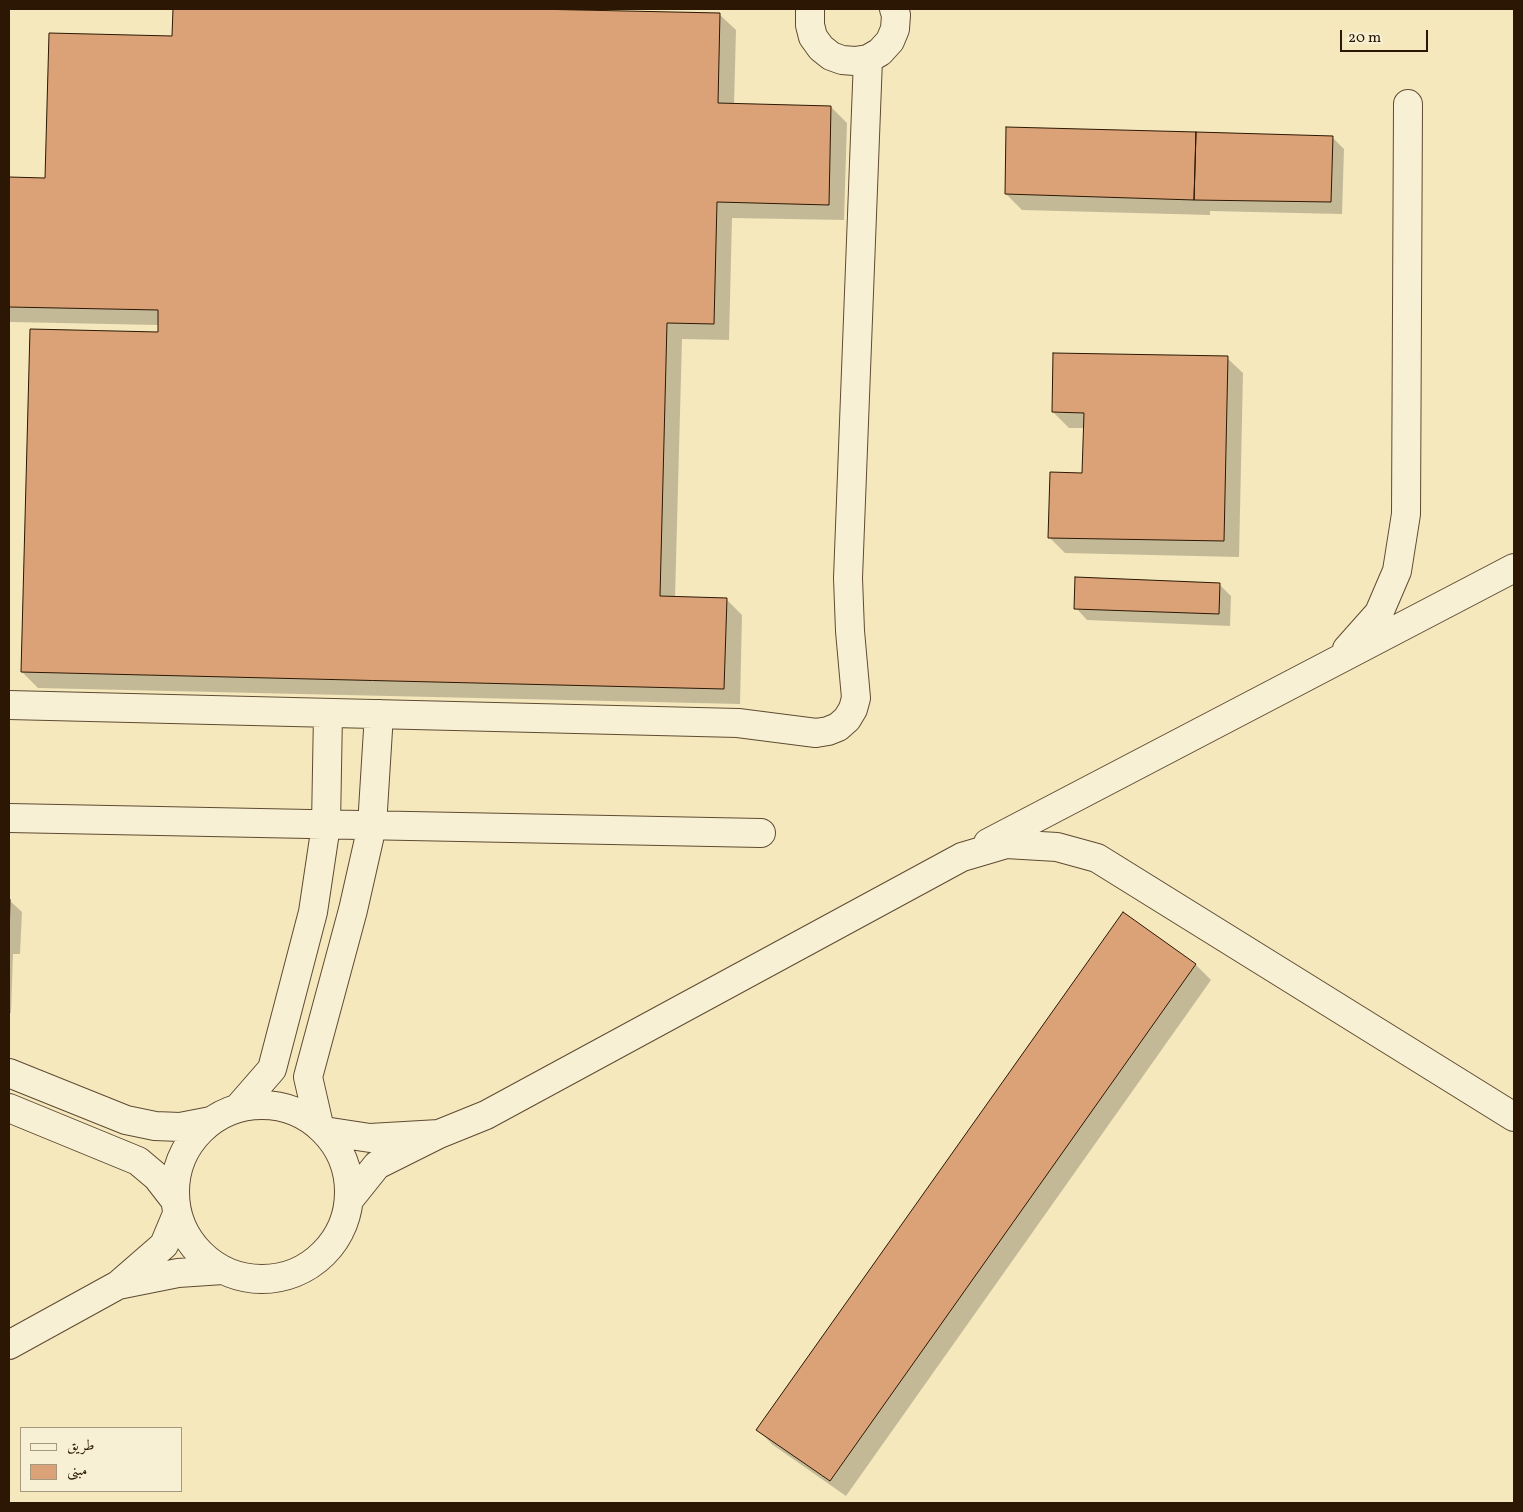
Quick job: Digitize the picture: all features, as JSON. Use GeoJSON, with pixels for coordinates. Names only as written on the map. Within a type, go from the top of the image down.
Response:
{"type":"FeatureCollection","features":[{"type":"Feature","properties":{"kind":"street"},"geometry":{"type":"LineString","coordinates":[[810,9],[810,25],[813,37],[821,48],[831,56],[855,62],[868,59],[880,52],[890,42],[895,29],[896,15],[894,9]]}},
{"type":"Feature","properties":{"kind":"street"},"geometry":{"type":"LineString","coordinates":[[9,705],[738,723],[816,733],[828,731],[838,726],[847,719],[853,709],[856,698],[850,631],[848,578],[868,59]]}},
{"type":"Feature","properties":{"kind":"street"},"geometry":{"type":"LineString","coordinates":[[1336,661],[1379,613],[1397,571],[1406,514],[1408,104]]}},
{"type":"Feature","properties":{"kind":"street"},"geometry":{"type":"LineString","coordinates":[[349,1200],[377,1165],[439,1134],[486,1115],[962,857],[1514,568]]}},
{"type":"Feature","properties":{"kind":"street"},"geometry":{"type":"LineString","coordinates":[[238,1108],[272,1069],[313,912],[326,825],[328,713]]}},
{"type":"Feature","properties":{"kind":"street"},"geometry":{"type":"LineString","coordinates":[[9,1108],[138,1160],[157,1177],[175,1207],[186,1237],[202,1257],[223,1270],[250,1279],[278,1278],[304,1268],[327,1250],[342,1227],[349,1200],[348,1175],[340,1151],[322,1128],[308,1077],[353,910],[372,826],[379,714]]}},
{"type":"Feature","properties":{"kind":"street"},"geometry":{"type":"LineString","coordinates":[[9,818],[761,833]]}},
{"type":"Feature","properties":{"kind":"street"},"geometry":{"type":"LineString","coordinates":[[962,857],[1006,844],[1058,847],[1097,858],[1514,1117]]}},
{"type":"Feature","properties":{"kind":"street"},"geometry":{"type":"LineString","coordinates":[[9,1072],[126,1120],[155,1126],[180,1127],[210,1121],[238,1108],[266,1104],[294,1111],[322,1128],[370,1138],[439,1134]]}},
{"type":"Feature","properties":{"kind":"street"},"geometry":{"type":"LineString","coordinates":[[9,1345],[118,1285],[164,1245],[175,1207],[177,1170],[189,1142],[210,1121]]}},
{"type":"Feature","properties":{"kind":"street"},"geometry":{"type":"LineString","coordinates":[[118,1285],[178,1273],[223,1270]]}},
{"type":"Feature","properties":{"kind":"building"},"geometry":{"type":"Polygon","coordinates":[[[173,9],[532,9],[720,13],[718,103],[831,106],[829,205],[717,202],[714,324],[667,323],[660,596],[727,598],[724,689],[21,672],[30,329],[158,332],[158,310],[9,307],[9,177],[45,178],[49,33],[172,36],[173,9]]]}},
{"type":"Feature","properties":{"kind":"building"},"geometry":{"type":"Polygon","coordinates":[[[1006,127],[1196,132],[1194,200],[1005,194],[1006,127]]]}},
{"type":"Feature","properties":{"kind":"building"},"geometry":{"type":"Polygon","coordinates":[[[1196,132],[1333,136],[1331,202],[1194,200],[1196,132]]]}},
{"type":"Feature","properties":{"kind":"building"},"geometry":{"type":"Polygon","coordinates":[[[1053,353],[1228,356],[1224,541],[1048,538],[1050,472],[1082,473],[1084,413],[1052,412],[1053,353]]]}},
{"type":"Feature","properties":{"kind":"building"},"geometry":{"type":"Polygon","coordinates":[[[1075,577],[1220,583],[1219,614],[1074,609],[1075,577]]]}},
{"type":"Feature","properties":{"kind":"building"},"geometry":{"type":"Polygon","coordinates":[[[9,899],[10,899],[9,943],[9,899]]]}},
{"type":"Feature","properties":{"kind":"building"},"geometry":{"type":"Polygon","coordinates":[[[1123,912],[1196,964],[830,1481],[756,1430],[1123,912]]]}}]}
